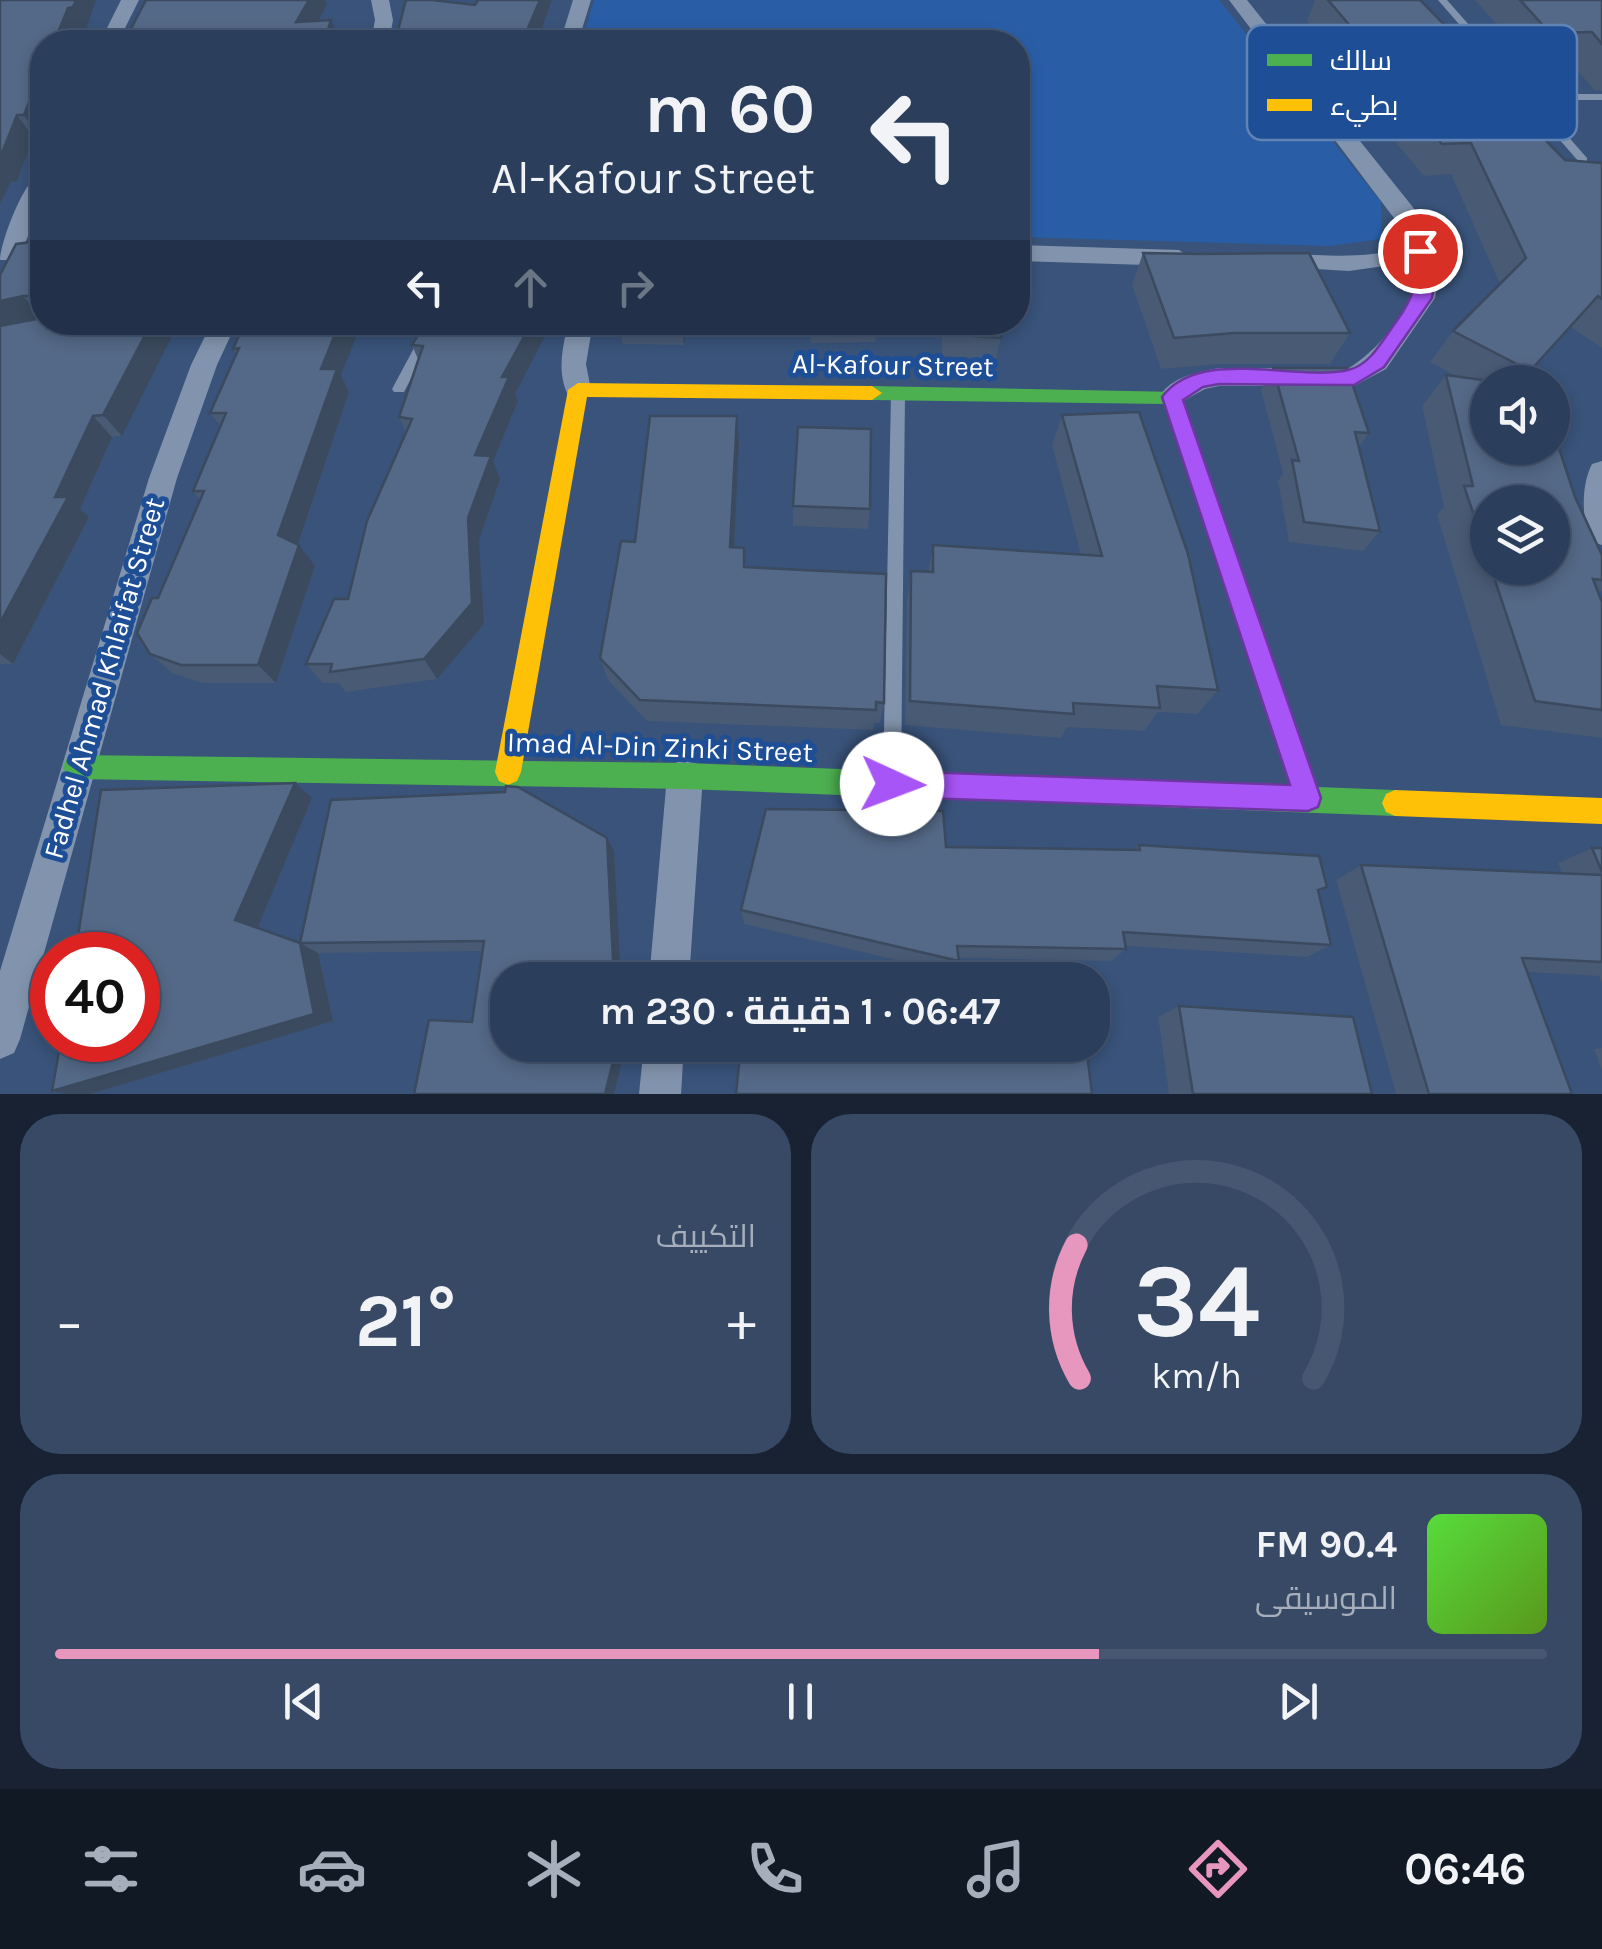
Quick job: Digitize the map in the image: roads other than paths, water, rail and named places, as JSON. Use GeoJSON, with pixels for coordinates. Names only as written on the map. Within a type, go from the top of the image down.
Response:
{"type":"FeatureCollection","features":[{"type":"Feature","properties":{"kind":"street"},"geometry":{"type":"LineString","coordinates":[[115,30],[130,0]]}},
{"type":"Feature","properties":{"kind":"street"},"geometry":{"type":"LineString","coordinates":[[380,0],[382,30]]}},
{"type":"Feature","properties":{"kind":"street"},"geometry":{"type":"LineString","coordinates":[[573,30],[582,0]]}},
{"type":"Feature","properties":{"kind":"street"},"geometry":{"type":"LineString","coordinates":[[1238,0],[1258,25]]}},
{"type":"Feature","properties":{"kind":"street"},"geometry":{"type":"LineString","coordinates":[[1308,798],[1172,397],[1198,380],[1219,377],[1354,378],[1377,362],[1423,298],[1427,272],[1418,234],[1348,140]]}},
{"type":"Feature","properties":{"kind":"street"},"geometry":{"type":"LineString","coordinates":[[8,255],[30,206]]}},
{"type":"Feature","properties":{"kind":"street"},"geometry":{"type":"LineString","coordinates":[[1252,260],[1374,260],[1401,258],[1420,251]]}},
{"type":"Feature","properties":{"kind":"street"},"geometry":{"type":"LineString","coordinates":[[1030,253],[1193,259]]}},
{"type":"Feature","properties":{"kind":"street","name":"Fadhel Ahmad Khlaifat Street"},"geometry":{"type":"LineString","coordinates":[[0,1040],[76,767],[163,478],[219,335]]}},
{"type":"Feature","properties":{"kind":"street"},"geometry":{"type":"LineString","coordinates":[[508,772],[578,390],[573,364],[579,335]]}},
{"type":"Feature","properties":{"kind":"street","name":"Al-Kafour Street"},"geometry":{"type":"LineString","coordinates":[[578,390],[1172,397]]}},
{"type":"Feature","properties":{"kind":"street"},"geometry":{"type":"LineString","coordinates":[[1602,472],[1598,482],[1602,533]]}},
{"type":"Feature","properties":{"kind":"street","name":"Imad Al-Din Zinki Street"},"geometry":{"type":"LineString","coordinates":[[76,767],[684,776],[1602,810]]}},
{"type":"Feature","properties":{"kind":"street"},"geometry":{"type":"LineString","coordinates":[[669,962],[684,776]]}},
{"type":"Feature","properties":{"kind":"street"},"geometry":{"type":"LineString","coordinates":[[660,1094],[663,1062]]}},
{"type":"Feature","properties":{"kind":"lane"},"geometry":{"type":"LineString","coordinates":[[1442,0],[1465,25]]}},
{"type":"Feature","properties":{"kind":"lane"},"geometry":{"type":"LineString","coordinates":[[1566,140],[1583,160]]}},
{"type":"Feature","properties":{"kind":"lane"},"geometry":{"type":"LineString","coordinates":[[400,389],[428,335]]}},
{"type":"Feature","properties":{"kind":"lane"},"geometry":{"type":"LineString","coordinates":[[892,784],[898,395]]}}]}
